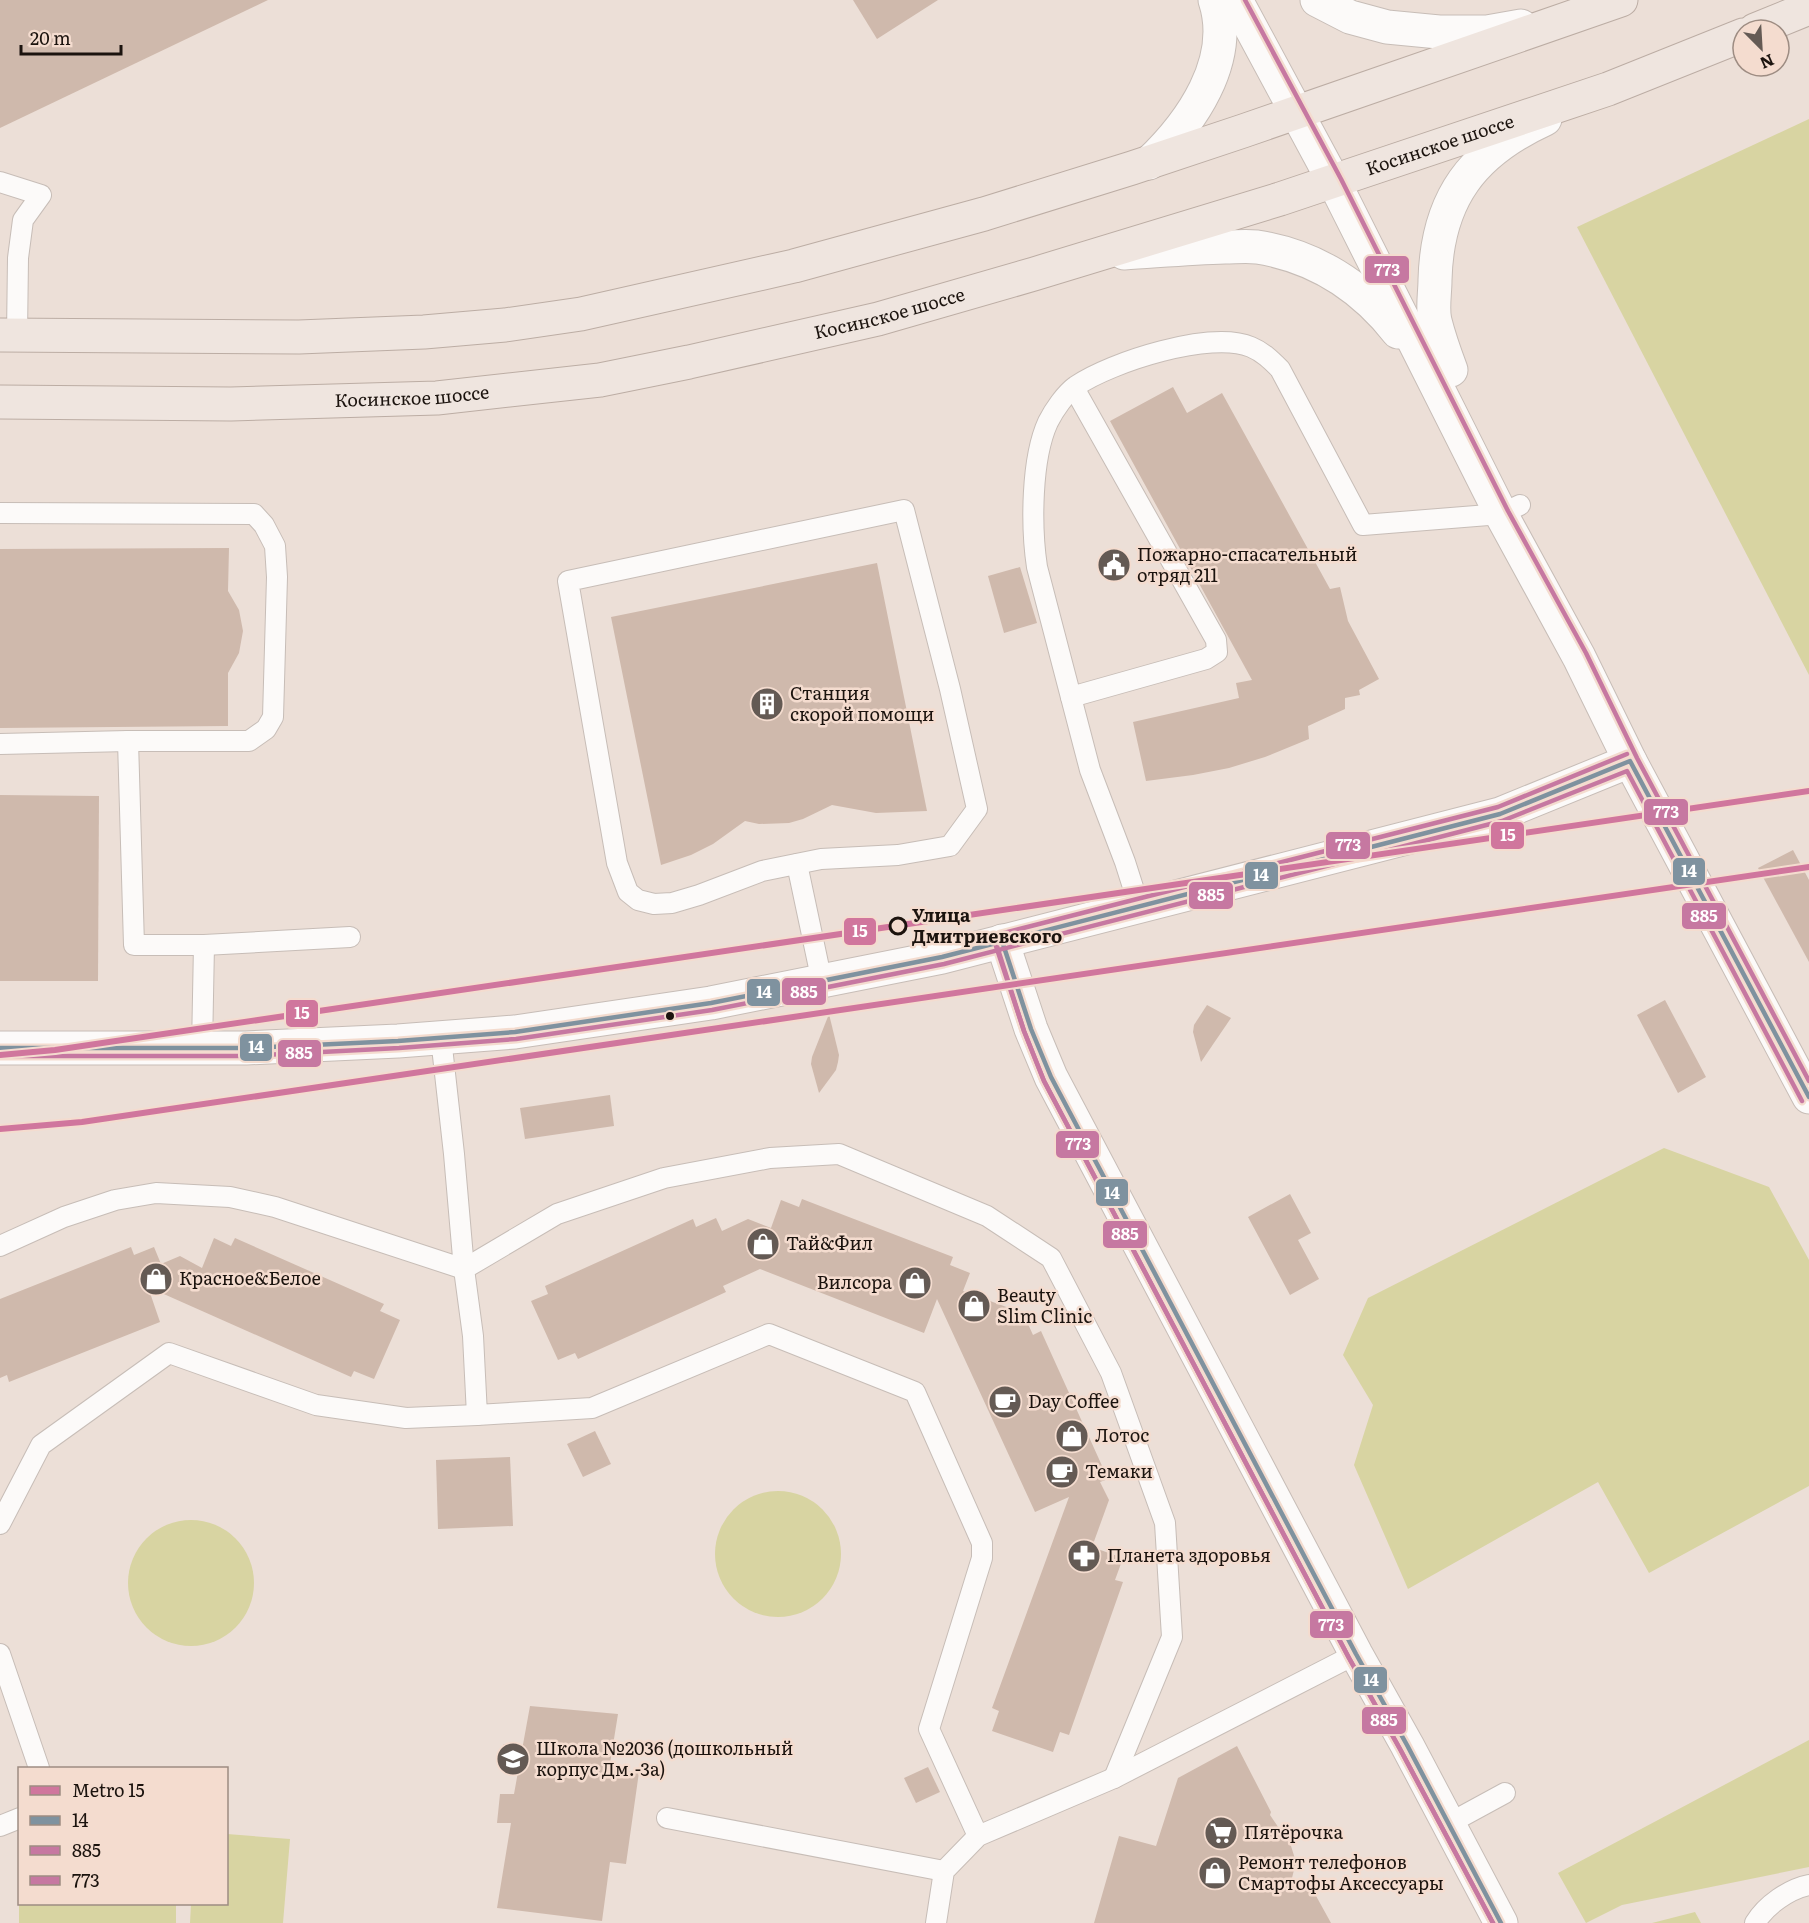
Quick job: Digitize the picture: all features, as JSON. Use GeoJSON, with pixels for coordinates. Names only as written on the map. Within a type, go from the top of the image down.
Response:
{"type":"FeatureCollection","features":[{"type":"Feature","properties":{"kind":"highway"},"geometry":{"type":"LineString","coordinates":[[9,335],[299,337],[424,332],[505,325],[592,311],[794,266],[984,214],[1149,163],[1622,0]]}},
{"type":"Feature","properties":{"kind":"highway"},"geometry":{"type":"LineString","coordinates":[[1784,18],[1809,8]]}},
{"type":"Feature","properties":{"kind":"highway","name":"Косинское шоссе"},"geometry":{"type":"LineString","coordinates":[[0,402],[231,404],[437,398],[600,380],[689,362],[878,319],[1095,256],[1344,178],[1608,89],[1731,40]]}},
{"type":"Feature","properties":{"kind":"street"},"geometry":{"type":"LineString","coordinates":[[1149,163],[1188,119],[1214,73],[1220,43],[1215,0]]}},
{"type":"Feature","properties":{"kind":"street"},"geometry":{"type":"LineString","coordinates":[[1236,0],[1308,109]]}},
{"type":"Feature","properties":{"kind":"street"},"geometry":{"type":"LineString","coordinates":[[1261,0],[1308,109],[1510,510],[1630,761],[1809,1097]]}},
{"type":"Feature","properties":{"kind":"street"},"geometry":{"type":"LineString","coordinates":[[1317,0],[1350,17],[1377,25],[1438,32],[1487,32],[1584,14]]}},
{"type":"Feature","properties":{"kind":"street"},"geometry":{"type":"LineString","coordinates":[[1440,372],[1434,319],[1435,264],[1447,209],[1464,178],[1492,149],[1531,125],[1608,89]]}},
{"type":"Feature","properties":{"kind":"street"},"geometry":{"type":"LineString","coordinates":[[1095,256],[1197,248],[1254,247],[1294,255],[1336,275],[1380,309],[1440,372]]}},
{"type":"Feature","properties":{"kind":"street"},"geometry":{"type":"LineString","coordinates":[[0,1048],[202,1048],[441,1038],[499,1034],[597,1022],[711,1003],[942,957],[1500,814],[1630,761]]}},
{"type":"Feature","properties":{"kind":"street"},"geometry":{"type":"LineString","coordinates":[[1002,941],[1030,1029],[1051,1077],[1448,1824],[1495,1921]]}},
{"type":"Feature","properties":{"kind":"lane"},"geometry":{"type":"LineString","coordinates":[[0,182],[41,195],[23,220],[9,335]]}},
{"type":"Feature","properties":{"kind":"lane"},"geometry":{"type":"LineString","coordinates":[[1139,906],[1090,770],[1037,567],[1033,538],[1032,516],[1040,448],[1048,422],[1061,402],[1074,388],[1092,376],[1171,348],[1229,342],[1250,346],[1266,355],[1280,369],[1363,525],[1510,510]]}},
{"type":"Feature","properties":{"kind":"lane"},"geometry":{"type":"LineString","coordinates":[[1071,697],[1206,659],[1217,652],[1216,640],[1074,388]]}},
{"type":"Feature","properties":{"kind":"lane"},"geometry":{"type":"LineString","coordinates":[[904,510],[950,689],[977,809],[951,846],[898,855],[821,859],[797,864],[762,871],[672,903],[654,904],[638,900],[628,892],[617,863],[568,581],[904,510]]}},
{"type":"Feature","properties":{"kind":"lane"},"geometry":{"type":"LineString","coordinates":[[0,513],[254,514],[264,525],[275,546],[277,577],[273,717],[266,729],[249,741],[0,744]]}},
{"type":"Feature","properties":{"kind":"lane"},"geometry":{"type":"LineString","coordinates":[[128,741],[134,945],[204,945],[350,937]]}},
{"type":"Feature","properties":{"kind":"lane"},"geometry":{"type":"LineString","coordinates":[[797,864],[822,982]]}},
{"type":"Feature","properties":{"kind":"lane"},"geometry":{"type":"LineString","coordinates":[[202,1048],[204,945]]}},
{"type":"Feature","properties":{"kind":"lane"},"geometry":{"type":"LineString","coordinates":[[441,1038],[473,1336],[477,1415]]}},
{"type":"Feature","properties":{"kind":"lane"},"geometry":{"type":"LineString","coordinates":[[0,1246],[64,1217],[115,1200],[156,1193],[230,1197],[275,1207],[464,1269],[557,1214],[664,1178],[770,1158],[839,1154],[987,1216],[1051,1258],[1111,1372],[1165,1523],[1172,1637],[1114,1778]]}},
{"type":"Feature","properties":{"kind":"lane"},"geometry":{"type":"LineString","coordinates":[[0,1524],[40,1445],[168,1353],[316,1404],[406,1418],[592,1408],[769,1334],[915,1392],[982,1543],[982,1558],[929,1729],[978,1836]]}},
{"type":"Feature","properties":{"kind":"lane"},"geometry":{"type":"LineString","coordinates":[[0,1654],[39,1767]]}},
{"type":"Feature","properties":{"kind":"lane"},"geometry":{"type":"LineString","coordinates":[[936,1923],[944,1871],[978,1836],[1114,1778],[1356,1654]]}},
{"type":"Feature","properties":{"kind":"lane"},"geometry":{"type":"LineString","coordinates":[[1448,1824],[1505,1793]]}},
{"type":"Feature","properties":{"kind":"lane"},"geometry":{"type":"LineString","coordinates":[[667,1818],[944,1871]]}},
{"type":"Feature","properties":{"kind":"lane"},"geometry":{"type":"LineString","coordinates":[[0,1826],[18,1819]]}},
{"type":"Feature","properties":{"kind":"lane"},"geometry":{"type":"LineString","coordinates":[[1755,1923],[1762,1913],[1795,1888],[1809,1885]]}},
{"type":"Feature","properties":{"kind":"shaded area"},"geometry":{"type":"Polygon","coordinates":[[[1809,119],[1809,675],[1577,227],[1809,119]]]}},
{"type":"Feature","properties":{"kind":"shaded area"},"geometry":{"type":"Polygon","coordinates":[[[1664,1148],[1769,1187],[1809,1260],[1809,1486],[1649,1573],[1598,1482],[1408,1589],[1354,1465],[1373,1405],[1343,1355],[1368,1298],[1664,1148]]]}},
{"type":"Feature","properties":{"kind":"shaded area"},"geometry":{"type":"Polygon","coordinates":[[[778,1491],[802,1496],[822,1510],[836,1530],[841,1554],[836,1578],[822,1598],[802,1612],[778,1617],[754,1612],[734,1598],[720,1578],[715,1554],[720,1530],[734,1510],[754,1496],[778,1491]]]}},
{"type":"Feature","properties":{"kind":"shaded area"},"geometry":{"type":"Polygon","coordinates":[[[191,1520],[215,1525],[235,1539],[249,1559],[254,1583],[249,1607],[235,1627],[215,1641],[191,1646],[167,1641],[147,1627],[133,1607],[128,1583],[133,1559],[147,1539],[167,1525],[191,1520]]]}},
{"type":"Feature","properties":{"kind":"shaded area"},"geometry":{"type":"Polygon","coordinates":[[[1809,1740],[1809,1867],[1622,1905],[1586,1923],[1558,1873],[1809,1740]]]}},
{"type":"Feature","properties":{"kind":"shaded area"},"geometry":{"type":"Polygon","coordinates":[[[228,1834],[290,1839],[283,1923],[190,1923],[191,1905],[228,1905],[228,1834]]]}},
{"type":"Feature","properties":{"kind":"shaded area"},"geometry":{"type":"Polygon","coordinates":[[[19,1905],[176,1905],[176,1923],[19,1923],[19,1905]]]}},
{"type":"Feature","properties":{"kind":"shaded area"},"geometry":{"type":"Polygon","coordinates":[[[1695,1912],[1701,1923],[1652,1923],[1695,1912]]]}},
{"type":"Feature","properties":{"kind":"building"},"geometry":{"type":"Polygon","coordinates":[[[0,0],[268,0],[0,128],[0,0]]]}},
{"type":"Feature","properties":{"kind":"building"},"geometry":{"type":"Polygon","coordinates":[[[853,0],[938,0],[877,39],[853,0]]]}},
{"type":"Feature","properties":{"kind":"building"},"geometry":{"type":"Polygon","coordinates":[[[1173,387],[1187,413],[1222,393],[1330,589],[1340,587],[1348,621],[1379,679],[1359,690],[1360,695],[1345,698],[1345,709],[1308,726],[1309,739],[1265,757],[1229,768],[1146,781],[1133,722],[1239,698],[1236,683],[1252,680],[1110,421],[1173,387]]]}},
{"type":"Feature","properties":{"kind":"building"},"geometry":{"type":"Polygon","coordinates":[[[229,548],[228,591],[239,610],[243,631],[239,653],[228,673],[228,726],[0,728],[0,549],[229,548]]]}},
{"type":"Feature","properties":{"kind":"building","name":"Станция скорой помощи"},"geometry":{"type":"Polygon","coordinates":[[[877,563],[927,811],[876,813],[832,805],[789,823],[759,824],[745,821],[713,844],[691,855],[661,865],[611,617],[877,563]]]}},
{"type":"Feature","properties":{"kind":"building"},"geometry":{"type":"Polygon","coordinates":[[[1020,567],[1037,623],[1004,633],[988,576],[1020,567]]]}},
{"type":"Feature","properties":{"kind":"building"},"geometry":{"type":"Polygon","coordinates":[[[0,795],[99,796],[98,981],[0,981],[0,795]]]}},
{"type":"Feature","properties":{"kind":"building"},"geometry":{"type":"Polygon","coordinates":[[[1793,850],[1809,880],[1809,962],[1758,868],[1793,850]]]}},
{"type":"Feature","properties":{"kind":"building"},"geometry":{"type":"Polygon","coordinates":[[[1665,1000],[1706,1077],[1678,1093],[1637,1015],[1665,1000]]]}},
{"type":"Feature","properties":{"kind":"building"},"geometry":{"type":"Polygon","coordinates":[[[1207,1005],[1231,1018],[1201,1062],[1193,1032],[1194,1025],[1207,1005]]]}},
{"type":"Feature","properties":{"kind":"building"},"geometry":{"type":"Polygon","coordinates":[[[829,1014],[839,1055],[836,1070],[819,1093],[811,1064],[829,1014]]]}},
{"type":"Feature","properties":{"kind":"building"},"geometry":{"type":"Polygon","coordinates":[[[610,1095],[614,1126],[525,1139],[520,1108],[610,1095]]]}},
{"type":"Feature","properties":{"kind":"building"},"geometry":{"type":"Polygon","coordinates":[[[1290,1194],[1311,1233],[1298,1240],[1319,1279],[1290,1295],[1248,1217],[1290,1194]]]}},
{"type":"Feature","properties":{"kind":"building"},"geometry":{"type":"Polygon","coordinates":[[[802,1199],[953,1257],[950,1265],[970,1273],[963,1291],[1023,1313],[1033,1335],[1041,1331],[1108,1479],[1100,1482],[1109,1500],[1092,1547],[1123,1558],[1115,1580],[1123,1582],[1069,1735],[1060,1732],[1053,1752],[992,1731],[999,1711],[992,1708],[1069,1497],[1035,1512],[937,1299],[924,1333],[760,1269],[723,1286],[726,1292],[698,1305],[578,1359],[575,1353],[558,1360],[531,1301],[548,1294],[545,1286],[693,1219],[696,1227],[716,1218],[722,1231],[748,1219],[771,1228],[781,1200],[799,1207],[802,1199]]]}},
{"type":"Feature","properties":{"kind":"building"},"geometry":{"type":"Polygon","coordinates":[[[214,1238],[231,1246],[235,1238],[384,1304],[380,1311],[400,1320],[374,1379],[354,1371],[351,1377],[148,1287],[160,1322],[9,1382],[7,1375],[0,1378],[0,1299],[131,1247],[134,1255],[154,1247],[161,1264],[180,1256],[202,1268],[214,1238]]]}},
{"type":"Feature","properties":{"kind":"building"},"geometry":{"type":"Polygon","coordinates":[[[595,1431],[611,1464],[583,1477],[567,1444],[595,1431]]]}},
{"type":"Feature","properties":{"kind":"building"},"geometry":{"type":"Polygon","coordinates":[[[510,1457],[513,1526],[438,1529],[436,1460],[510,1457]]]}},
{"type":"Feature","properties":{"kind":"building"},"geometry":{"type":"Polygon","coordinates":[[[530,1706],[618,1714],[609,1770],[639,1772],[626,1864],[610,1862],[602,1921],[497,1908],[511,1823],[497,1823],[500,1794],[514,1794],[530,1706]]]}},
{"type":"Feature","properties":{"kind":"building","name":"Пятёрочка"},"geometry":{"type":"Polygon","coordinates":[[[1237,1746],[1271,1812],[1270,1815],[1291,1846],[1296,1862],[1292,1878],[1310,1885],[1331,1923],[1094,1923],[1119,1836],[1156,1846],[1178,1778],[1237,1746]]]}},
{"type":"Feature","properties":{"kind":"building"},"geometry":{"type":"Polygon","coordinates":[[[928,1767],[940,1792],[916,1803],[904,1778],[928,1767]]]}},
{"type":"Feature","properties":{"kind":"metro line","name":"15"},"geometry":{"type":"LineString","coordinates":[[0,1055],[55,1050],[1809,791]]}},
{"type":"Feature","properties":{"kind":"metro line","name":"15"},"geometry":{"type":"LineString","coordinates":[[0,1129],[82,1122],[1809,867]]}},
{"type":"Feature","properties":{"kind":"transit line","name":"773"},"geometry":{"type":"LineString","coordinates":[[1245,0],[1341,179],[1508,511],[1586,653],[1637,758],[1809,1081]]}},
{"type":"Feature","properties":{"kind":"transit line","name":"773"},"geometry":{"type":"LineString","coordinates":[[1493,1923],[1349,1658],[1044,1081],[1024,1031],[995,940],[1000,934],[1498,807],[1627,754]]}},
{"type":"Feature","properties":{"kind":"transit line","name":"14"},"geometry":{"type":"LineString","coordinates":[[0,1048],[246,1048],[398,1041],[515,1032],[711,1003],[942,957],[1500,814],[1630,761],[1809,1097]]}},
{"type":"Feature","properties":{"kind":"transit line","name":"885"},"geometry":{"type":"LineString","coordinates":[[0,1056],[246,1056],[399,1048],[516,1039],[712,1010],[944,964],[1502,821],[1627,771],[1802,1101]]}},
{"type":"Feature","properties":{"kind":"transit line","name":"14"},"geometry":{"type":"LineString","coordinates":[[1002,941],[1031,1029],[1051,1077],[1501,1923]]}},
{"type":"Feature","properties":{"kind":"transit line","name":"885"},"geometry":{"type":"LineString","coordinates":[[995,943],[1024,1031],[1044,1081],[1349,1658],[1493,1923]]}},
{"type":"Feature","properties":{"kind":"place","name":"Пожарно-спасательный отряд 211"},"geometry":{"type":"Point","coordinates":[1114,565]}},
{"type":"Feature","properties":{"kind":"place","name":"Станция скорой помощи"},"geometry":{"type":"Point","coordinates":[767,704]}},
{"type":"Feature","properties":{"kind":"place","name":"Улица Дмитриевского"},"geometry":{"type":"Point","coordinates":[898,926]}},
{"type":"Feature","properties":{"kind":"place","name":"Тай&Фил"},"geometry":{"type":"Point","coordinates":[763,1244]}},
{"type":"Feature","properties":{"kind":"place","name":"Красное&Белое"},"geometry":{"type":"Point","coordinates":[156,1279]}},
{"type":"Feature","properties":{"kind":"place","name":"Вилсора"},"geometry":{"type":"Point","coordinates":[915,1283]}},
{"type":"Feature","properties":{"kind":"place","name":"Beauty Slim Clinic"},"geometry":{"type":"Point","coordinates":[974,1306]}},
{"type":"Feature","properties":{"kind":"place","name":"Day Coffee"},"geometry":{"type":"Point","coordinates":[1005,1402]}},
{"type":"Feature","properties":{"kind":"place","name":"Лотос"},"geometry":{"type":"Point","coordinates":[1072,1436]}},
{"type":"Feature","properties":{"kind":"place","name":"Темаки"},"geometry":{"type":"Point","coordinates":[1062,1472]}},
{"type":"Feature","properties":{"kind":"place","name":"Планета здоровья"},"geometry":{"type":"Point","coordinates":[1084,1556]}},
{"type":"Feature","properties":{"kind":"place","name":"Школа №2036 (дошкольный корпус Дм.-3а)"},"geometry":{"type":"Point","coordinates":[513,1759]}},
{"type":"Feature","properties":{"kind":"place","name":"Пятёрочка"},"geometry":{"type":"Point","coordinates":[1221,1833]}},
{"type":"Feature","properties":{"kind":"place","name":"Ремонт телефонов Смартофы Аксессуары"},"geometry":{"type":"Point","coordinates":[1215,1873]}}]}
